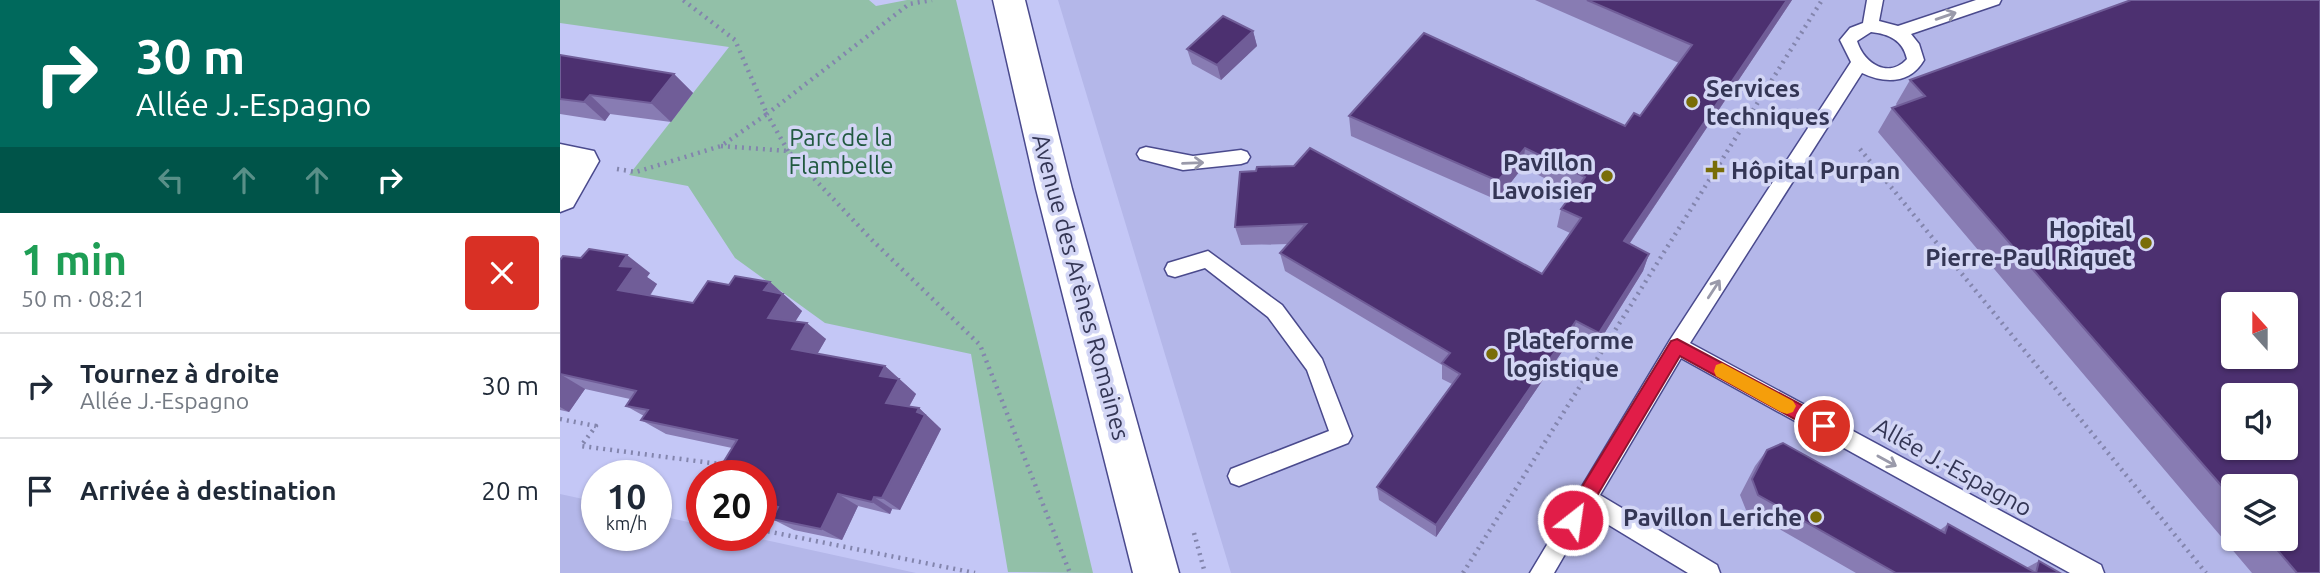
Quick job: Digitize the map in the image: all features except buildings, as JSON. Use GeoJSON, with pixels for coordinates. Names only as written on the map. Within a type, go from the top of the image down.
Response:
{"type":"FeatureCollection","features":[{"type":"Feature","properties":{"kind":"main road","name":"Avenue des Arènes Romaines"},"geometry":{"type":"LineString","coordinates":[[1009,0],[1054,189],[1156,573]]}},
{"type":"Feature","properties":{"kind":"main road"},"geometry":{"type":"LineString","coordinates":[[560,197],[571,159]]}},
{"type":"Feature","properties":{"kind":"lane"},"geometry":{"type":"LineString","coordinates":[[1870,26],[1874,0]]}},
{"type":"Feature","properties":{"kind":"lane"},"geometry":{"type":"LineString","coordinates":[[1898,32],[1993,0]]}},
{"type":"Feature","properties":{"kind":"lane"},"geometry":{"type":"LineString","coordinates":[[1870,26],[1888,27],[1898,32],[1914,49],[1916,60],[1911,68],[1898,74],[1871,72],[1849,51],[1847,40],[1856,32],[1870,26]]}},
{"type":"Feature","properties":{"kind":"lane"},"geometry":{"type":"LineString","coordinates":[[1541,573],[1677,346],[1859,63]]}},
{"type":"Feature","properties":{"kind":"lane"},"geometry":{"type":"LineString","coordinates":[[1146,154],[1172,163],[1192,165],[1241,157]]}},
{"type":"Feature","properties":{"kind":"lane"},"geometry":{"type":"LineString","coordinates":[[1175,269],[1208,259],[1275,311],[1315,365],[1341,436],[1239,476]]}},
{"type":"Feature","properties":{"kind":"lane","name":"Allée J.-Espagno"},"geometry":{"type":"LineString","coordinates":[[1677,346],[2093,573]]}},
{"type":"Feature","properties":{"kind":"lane"},"geometry":{"type":"LineString","coordinates":[[1585,498],[1709,573]]}},
{"type":"Feature","properties":{"kind":"path"},"geometry":{"type":"LineString","coordinates":[[683,0],[736,40],[767,114],[788,151],[872,240],[980,345],[1070,573]]}},
{"type":"Feature","properties":{"kind":"path"},"geometry":{"type":"LineString","coordinates":[[571,159],[636,172],[721,146],[909,5],[932,0]]}},
{"type":"Feature","properties":{"kind":"path"},"geometry":{"type":"LineString","coordinates":[[1463,573],[1822,0]]}},
{"type":"Feature","properties":{"kind":"path"},"geometry":{"type":"LineString","coordinates":[[721,146],[788,151]]}},
{"type":"Feature","properties":{"kind":"path"},"geometry":{"type":"LineString","coordinates":[[1860,149],[2206,573]]}},
{"type":"Feature","properties":{"kind":"path"},"geometry":{"type":"LineString","coordinates":[[560,419],[596,426],[581,446],[690,460]]}},
{"type":"Feature","properties":{"kind":"path"},"geometry":{"type":"LineString","coordinates":[[777,533],[975,573]]}},
{"type":"Feature","properties":{"kind":"shaded area","name":"Hôpital Purpan"},"geometry":{"type":"Polygon","coordinates":[[[1058,0],[2320,0],[2320,573],[1231,573],[1058,0]]]}},
{"type":"Feature","properties":{"kind":"shaded area"},"geometry":{"type":"Polygon","coordinates":[[[560,494],[581,499],[581,551],[672,551],[672,518],[686,522],[686,551],[777,551],[777,543],[916,573],[560,573],[560,494]]]}},
{"type":"Feature","properties":{"kind":"green space","name":"Parc de la Flambelle"},"geometry":{"type":"Polygon","coordinates":[[[560,0],[869,0],[876,6],[907,0],[956,0],[1093,573],[1008,572],[971,354],[825,323],[735,258],[688,186],[629,175],[729,47],[560,23],[560,0]]]}},
{"type":"Feature","properties":{"kind":"slow traffic"},"geometry":{"type":"LineString","coordinates":[[1722,371],[1787,406]]}},
{"type":"Feature","properties":{"kind":"place","name":"Services techniques"},"geometry":{"type":"Point","coordinates":[1692,102]}},
{"type":"Feature","properties":{"kind":"place","name":"Hôpital Purpan"},"geometry":{"type":"Point","coordinates":[1715,170]}},
{"type":"Feature","properties":{"kind":"place","name":"Pavillon Lavoisier"},"geometry":{"type":"Point","coordinates":[1607,176]}},
{"type":"Feature","properties":{"kind":"place","name":"Hopital Pierre-Paul Riquet"},"geometry":{"type":"Point","coordinates":[2146,243]}},
{"type":"Feature","properties":{"kind":"place","name":"Plateforme logistique"},"geometry":{"type":"Point","coordinates":[1492,354]}},
{"type":"Feature","properties":{"kind":"place","name":"Pavillon Leriche"},"geometry":{"type":"Point","coordinates":[1816,517]}},
{"type":"Feature","properties":{"kind":"route"},"geometry":{"type":"LineString","coordinates":[[1573,520],[1677,346],[1824,426]]}}]}
